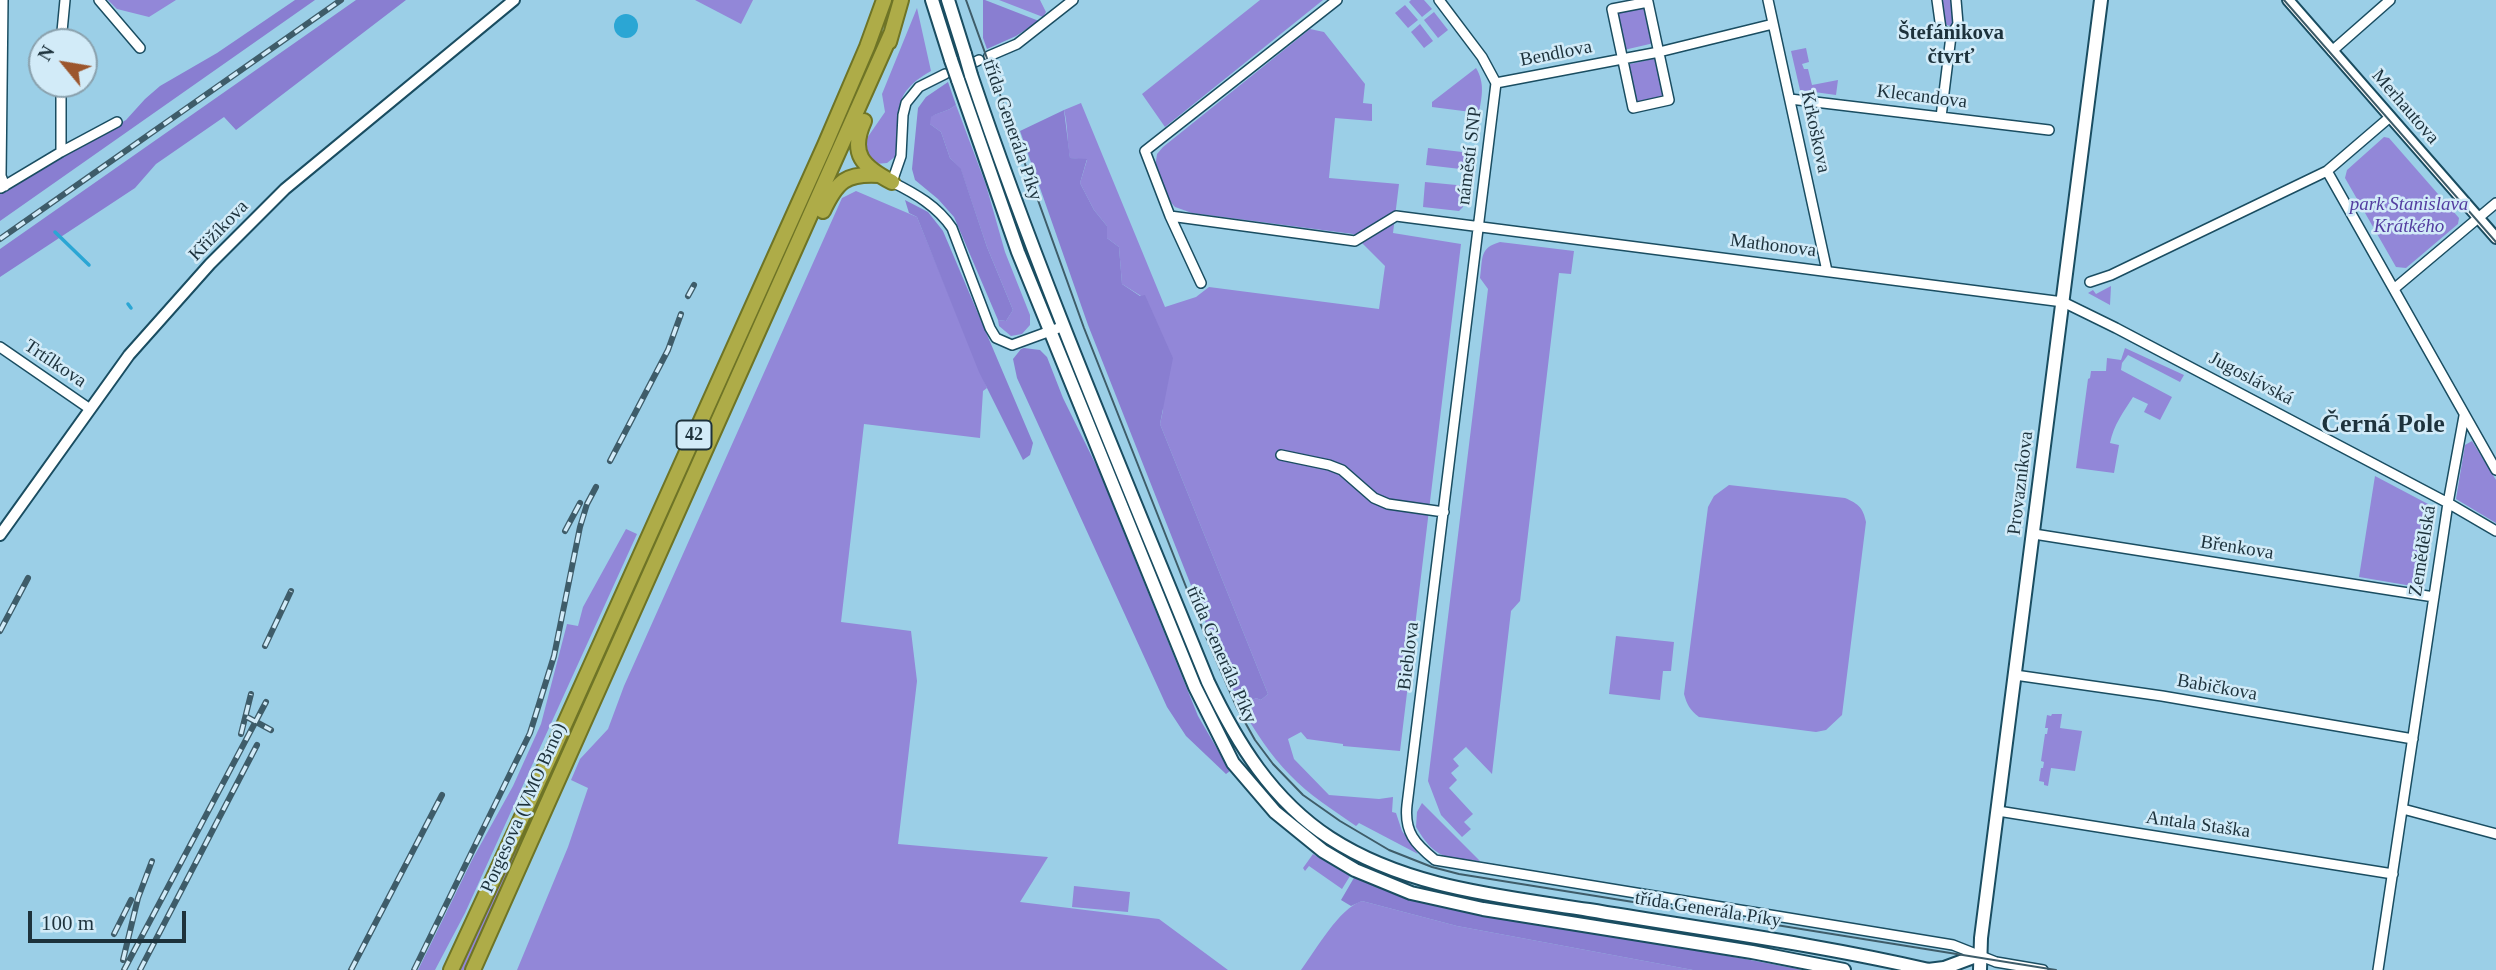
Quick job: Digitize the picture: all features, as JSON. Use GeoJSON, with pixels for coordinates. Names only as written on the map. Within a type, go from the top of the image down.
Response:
{"type":"FeatureCollection","features":[{"type":"Feature","properties":{"kind":"highway","name":"42"},"geometry":{"type":"LineString","coordinates":[[451,970],[834,125],[884,0]]}},
{"type":"Feature","properties":{"kind":"highway","name":"42"},"geometry":{"type":"LineString","coordinates":[[886,178],[864,163],[857,144],[859,131],[879,86],[901,0]]}},
{"type":"Feature","properties":{"kind":"highway","name":"42"},"geometry":{"type":"LineString","coordinates":[[783,278],[891,34]]}},
{"type":"Feature","properties":{"kind":"highway","name":"42"},"geometry":{"type":"LineString","coordinates":[[783,278],[811,238],[827,202],[839,184],[853,176],[886,178]]}},
{"type":"Feature","properties":{"kind":"highway","name":"Porgesova (VMO Brno)"},"geometry":{"type":"LineString","coordinates":[[473,970],[783,278]]}},
{"type":"Feature","properties":{"kind":"highway","name":"42"},"geometry":{"type":"LineString","coordinates":[[440,970],[485,899]]}},
{"type":"Feature","properties":{"kind":"main road","name":"třída Generála Píky"},"geometry":{"type":"LineString","coordinates":[[932,0],[1005,216],[1195,687],[1233,763],[1275,812],[1297,832],[1355,870],[1424,896],[1483,909],[1752,952],[1844,970]]}},
{"type":"Feature","properties":{"kind":"main road","name":"třída Generála Píky"},"geometry":{"type":"LineString","coordinates":[[948,0],[972,63],[999,158],[1208,682],[1245,753],[1284,801],[1329,838],[1386,868],[1450,887],[1841,952],[1929,970]]}},
{"type":"Feature","properties":{"kind":"main road","name":"Provazníkova"},"geometry":{"type":"LineString","coordinates":[[1980,970],[1979,955],[2101,0]]}},
{"type":"Feature","properties":{"kind":"main road"},"geometry":{"type":"LineString","coordinates":[[1929,970],[1944,968],[1979,955]]}},
{"type":"Feature","properties":{"kind":"main road"},"geometry":{"type":"LineString","coordinates":[[1970,970],[1979,955]]}},
{"type":"Feature","properties":{"kind":"street"},"geometry":{"type":"LineString","coordinates":[[2,0],[2,187],[117,122]]}},
{"type":"Feature","properties":{"kind":"street"},"geometry":{"type":"LineString","coordinates":[[62,28],[65,0]]}},
{"type":"Feature","properties":{"kind":"street"},"geometry":{"type":"LineString","coordinates":[[99,0],[140,48]]}},
{"type":"Feature","properties":{"kind":"street","name":"Křižíkova"},"geometry":{"type":"LineString","coordinates":[[0,535],[129,355],[210,264],[285,189],[514,0]]}},
{"type":"Feature","properties":{"kind":"street"},"geometry":{"type":"LineString","coordinates":[[989,56],[1017,44],[1073,0]]}},
{"type":"Feature","properties":{"kind":"street"},"geometry":{"type":"LineString","coordinates":[[1201,283],[1170,216],[1145,151],[1337,0]]}},
{"type":"Feature","properties":{"kind":"street","name":"náměstí SNP"},"geometry":{"type":"LineString","coordinates":[[1170,216],[1355,241],[1396,216],[1480,225],[1496,83],[1482,57],[1439,0]]}},
{"type":"Feature","properties":{"kind":"street","name":"Krkoškova"},"geometry":{"type":"LineString","coordinates":[[1768,0],[1827,271]]}},
{"type":"Feature","properties":{"kind":"street"},"geometry":{"type":"LineString","coordinates":[[1937,0],[1941,29],[1951,36]]}},
{"type":"Feature","properties":{"kind":"street"},"geometry":{"type":"LineString","coordinates":[[1941,117],[1951,36],[1958,24],[1956,0]]}},
{"type":"Feature","properties":{"kind":"street","name":"Merhautova"},"geometry":{"type":"LineString","coordinates":[[2288,0],[2496,238]]}},
{"type":"Feature","properties":{"kind":"street"},"geometry":{"type":"LineString","coordinates":[[2332,51],[2390,0]]}},
{"type":"Feature","properties":{"kind":"street","name":"Bendlova"},"geometry":{"type":"LineString","coordinates":[[1648,2],[1669,100],[1633,108],[1622,59],[1612,9],[1648,2]]}},
{"type":"Feature","properties":{"kind":"street","name":"Bendlova"},"geometry":{"type":"LineString","coordinates":[[1496,83],[1659,52],[1773,24]]}},
{"type":"Feature","properties":{"kind":"street"},"geometry":{"type":"LineString","coordinates":[[945,74],[919,87],[906,103],[901,156],[886,178],[932,205],[952,228],[996,338],[1012,345],[1064,326]]}},
{"type":"Feature","properties":{"kind":"street"},"geometry":{"type":"LineString","coordinates":[[61,98],[61,152]]}},
{"type":"Feature","properties":{"kind":"street","name":"Klecandova"},"geometry":{"type":"LineString","coordinates":[[1790,99],[2049,130]]}},
{"type":"Feature","properties":{"kind":"street"},"geometry":{"type":"LineString","coordinates":[[2090,282],[2112,275],[2327,171],[2390,117]]}},
{"type":"Feature","properties":{"kind":"street"},"geometry":{"type":"LineString","coordinates":[[2327,171],[2496,470]]}},
{"type":"Feature","properties":{"kind":"street"},"geometry":{"type":"LineString","coordinates":[[2395,288],[2496,203]]}},
{"type":"Feature","properties":{"kind":"street","name":"Mathonova"},"geometry":{"type":"LineString","coordinates":[[1480,225],[2063,302]]}},
{"type":"Feature","properties":{"kind":"street","name":"Bieblova"},"geometry":{"type":"LineString","coordinates":[[1407,805],[1480,225]]}},
{"type":"Feature","properties":{"kind":"street","name":"Jugoslávská"},"geometry":{"type":"LineString","coordinates":[[2063,302],[2448,503],[2496,531]]}},
{"type":"Feature","properties":{"kind":"street","name":"Trtílkova"},"geometry":{"type":"LineString","coordinates":[[0,347],[90,409]]}},
{"type":"Feature","properties":{"kind":"street","name":"Zemědělská"},"geometry":{"type":"LineString","coordinates":[[2378,970],[2448,503],[2464,416]]}},
{"type":"Feature","properties":{"kind":"street"},"geometry":{"type":"LineString","coordinates":[[1281,455],[1342,470],[1374,498],[1388,504],[1444,512]]}},
{"type":"Feature","properties":{"kind":"street","name":"Břenkova"},"geometry":{"type":"LineString","coordinates":[[2034,534],[2434,597]]}},
{"type":"Feature","properties":{"kind":"street","name":"Babičkova"},"geometry":{"type":"LineString","coordinates":[[2015,675],[2162,696],[2413,739]]}},
{"type":"Feature","properties":{"kind":"street","name":"třída Generála Píky"},"geometry":{"type":"LineString","coordinates":[[1407,805],[1405,821],[1412,836],[1435,860],[1953,945],[1996,962],[2043,970]]}},
{"type":"Feature","properties":{"kind":"street"},"geometry":{"type":"LineString","coordinates":[[2403,809],[2496,834]]}},
{"type":"Feature","properties":{"kind":"street","name":"Antala Staška"},"geometry":{"type":"LineString","coordinates":[[1998,811],[2393,874]]}},
{"type":"Feature","properties":{"kind":"green space"},"geometry":{"type":"Polygon","coordinates":[[[108,0],[176,0],[149,17],[117,9],[108,0]]]}},
{"type":"Feature","properties":{"kind":"green space"},"geometry":{"type":"Polygon","coordinates":[[[695,0],[753,0],[741,24],[695,0]]]}},
{"type":"Feature","properties":{"kind":"green space"},"geometry":{"type":"Polygon","coordinates":[[[999,0],[1040,0],[1046,12],[1043,17],[999,0]]]}},
{"type":"Feature","properties":{"kind":"green space"},"geometry":{"type":"Polygon","coordinates":[[[1260,0],[1323,0],[1165,127],[1142,94],[1260,0]]]}},
{"type":"Feature","properties":{"kind":"green space"},"geometry":{"type":"Polygon","coordinates":[[[1424,0],[1432,9],[1422,17],[1409,2],[1424,0]]]}},
{"type":"Feature","properties":{"kind":"green space"},"geometry":{"type":"Polygon","coordinates":[[[1941,0],[1954,0],[1955,23],[1952,27],[1945,24],[1941,0]]]}},
{"type":"Feature","properties":{"kind":"green space"},"geometry":{"type":"Polygon","coordinates":[[[1405,5],[1418,20],[1408,28],[1395,13],[1405,5]]]}},
{"type":"Feature","properties":{"kind":"green space"},"geometry":{"type":"Polygon","coordinates":[[[1646,7],[1654,43],[1624,50],[1616,16],[1618,10],[1646,7]]]}},
{"type":"Feature","properties":{"kind":"green space"},"geometry":{"type":"Polygon","coordinates":[[[917,8],[931,71],[917,80],[902,98],[896,156],[887,163],[875,164],[866,154],[865,141],[885,112],[882,94],[917,8]]]}},
{"type":"Feature","properties":{"kind":"green space"},"geometry":{"type":"Polygon","coordinates":[[[1434,12],[1448,30],[1438,38],[1424,20],[1434,12]]]}},
{"type":"Feature","properties":{"kind":"green space"},"geometry":{"type":"Polygon","coordinates":[[[1420,24],[1433,41],[1424,48],[1411,32],[1420,24]]]}},
{"type":"Feature","properties":{"kind":"green space"},"geometry":{"type":"Polygon","coordinates":[[[1310,29],[1324,32],[1365,84],[1363,103],[1372,104],[1372,121],[1335,118],[1329,178],[1399,184],[1393,233],[1461,244],[1400,751],[1343,746],[1307,739],[1301,732],[1288,739],[1294,759],[1329,795],[1379,799],[1393,797],[1392,812],[1396,813],[1402,831],[1418,854],[1359,823],[1356,826],[1305,789],[1269,751],[1241,707],[1256,698],[1261,700],[1268,694],[1160,424],[1163,410],[1141,296],[1122,284],[1119,247],[1107,238],[1107,226],[1094,210],[1080,183],[1087,160],[1070,158],[1069,152],[1064,110],[1081,103],[1165,307],[1196,297],[1209,287],[1379,309],[1385,266],[1353,234],[1192,213],[1175,207],[1167,198],[1155,168],[1157,154],[1163,147],[1310,29]]]}},
{"type":"Feature","properties":{"kind":"green space"},"geometry":{"type":"Polygon","coordinates":[[[1806,48],[1809,62],[1802,64],[1804,69],[1808,69],[1812,85],[1838,80],[1836,95],[1800,90],[1791,51],[1806,48]]]}},
{"type":"Feature","properties":{"kind":"green space"},"geometry":{"type":"Polygon","coordinates":[[[1657,58],[1664,97],[1639,103],[1635,101],[1626,65],[1657,58]]]}},
{"type":"Feature","properties":{"kind":"green space"},"geometry":{"type":"Polygon","coordinates":[[[1476,68],[1482,84],[1479,113],[1432,107],[1432,102],[1476,68]]]}},
{"type":"Feature","properties":{"kind":"green space"},"geometry":{"type":"Polygon","coordinates":[[[956,105],[986,185],[1005,252],[1030,315],[1030,325],[1022,334],[1011,336],[999,326],[998,320],[1006,321],[1013,310],[987,247],[961,170],[950,158],[941,132],[930,124],[930,117],[956,105]]]}},
{"type":"Feature","properties":{"kind":"green space","name":"park Stanislava Krátkého"},"geometry":{"type":"Polygon","coordinates":[[[2384,137],[2389,138],[2459,218],[2458,224],[2406,268],[2396,267],[2345,178],[2347,170],[2384,137]]]}},
{"type":"Feature","properties":{"kind":"green space"},"geometry":{"type":"Polygon","coordinates":[[[1428,148],[1471,153],[1469,170],[1426,165],[1428,148]]]}},
{"type":"Feature","properties":{"kind":"green space"},"geometry":{"type":"Polygon","coordinates":[[[1425,182],[1467,186],[1463,207],[1459,211],[1423,207],[1425,182]]]}},
{"type":"Feature","properties":{"kind":"green space"},"geometry":{"type":"Polygon","coordinates":[[[856,191],[917,217],[987,388],[983,391],[980,438],[864,424],[841,622],[911,631],[917,681],[898,844],[1048,857],[1020,902],[1159,919],[1228,970],[517,970],[568,847],[588,788],[571,780],[580,759],[608,729],[624,686],[842,198],[856,191]]]}},
{"type":"Feature","properties":{"kind":"green space"},"geometry":{"type":"Polygon","coordinates":[[[1500,242],[1574,251],[1571,274],[1559,273],[1520,601],[1511,611],[1492,774],[1466,747],[1453,759],[1459,766],[1451,773],[1457,780],[1449,788],[1473,814],[1464,822],[1471,829],[1462,837],[1441,815],[1428,781],[1488,289],[1480,278],[1482,259],[1488,247],[1500,242]]]}},
{"type":"Feature","properties":{"kind":"green space"},"geometry":{"type":"Polygon","coordinates":[[[2111,286],[2110,305],[2088,293],[2093,290],[2096,294],[2111,286]]]}},
{"type":"Feature","properties":{"kind":"green space"},"geometry":{"type":"Polygon","coordinates":[[[2125,348],[2184,375],[2180,382],[2128,355],[2121,370],[2172,397],[2160,420],[2144,412],[2148,404],[2133,397],[2116,424],[2110,443],[2119,445],[2114,473],[2076,468],[2091,371],[2106,371],[2107,358],[2121,360],[2125,348]]]}},
{"type":"Feature","properties":{"kind":"green space"},"geometry":{"type":"Polygon","coordinates":[[[2472,441],[2496,480],[2496,523],[2456,499],[2465,445],[2472,441]]]}},
{"type":"Feature","properties":{"kind":"green space"},"geometry":{"type":"Polygon","coordinates":[[[2375,476],[2428,504],[2435,518],[2424,588],[2359,577],[2375,476]]]}},
{"type":"Feature","properties":{"kind":"green space"},"geometry":{"type":"Polygon","coordinates":[[[1729,485],[1845,498],[1860,507],[1863,513],[1866,522],[1842,715],[1826,730],[1816,732],[1699,717],[1686,701],[1684,694],[1708,507],[1714,496],[1729,485]]]}},
{"type":"Feature","properties":{"kind":"green space"},"geometry":{"type":"Polygon","coordinates":[[[626,529],[637,534],[465,913],[435,970],[418,970],[472,860],[513,786],[541,724],[567,624],[578,626],[583,607],[626,529]]]}},
{"type":"Feature","properties":{"kind":"green space"},"geometry":{"type":"Polygon","coordinates":[[[1616,636],[1674,642],[1671,671],[1663,671],[1660,700],[1609,694],[1616,636]]]}},
{"type":"Feature","properties":{"kind":"green space"},"geometry":{"type":"Polygon","coordinates":[[[2062,714],[2060,728],[2082,731],[2075,771],[2051,768],[2048,786],[2039,781],[2044,762],[2041,761],[2048,728],[2045,728],[2047,715],[2062,714]]]}},
{"type":"Feature","properties":{"kind":"green space"},"geometry":{"type":"Polygon","coordinates":[[[564,744],[559,764],[466,970],[459,970],[564,744]]]}},
{"type":"Feature","properties":{"kind":"green space"},"geometry":{"type":"Polygon","coordinates":[[[1422,803],[1480,861],[1442,855],[1429,845],[1416,827],[1417,812],[1422,803]]]}},
{"type":"Feature","properties":{"kind":"green space"},"geometry":{"type":"Polygon","coordinates":[[[1313,854],[1350,876],[1342,889],[1309,866],[1305,871],[1303,868],[1313,854]]]}},
{"type":"Feature","properties":{"kind":"green space"},"geometry":{"type":"Polygon","coordinates":[[[1074,886],[1130,892],[1128,912],[1072,907],[1074,886]]]}},
{"type":"Feature","properties":{"kind":"green space"},"geometry":{"type":"Polygon","coordinates":[[[1362,901],[1457,926],[1693,970],[1301,970],[1337,921],[1353,905],[1362,901]]]}},
{"type":"Feature","properties":{"kind":"shaded area"},"geometry":{"type":"Polygon","coordinates":[[[295,0],[315,0],[0,221],[0,194],[12,185],[126,120],[160,86],[217,53],[295,0]]]}},
{"type":"Feature","properties":{"kind":"shaded area"},"geometry":{"type":"Polygon","coordinates":[[[356,0],[406,0],[236,130],[224,117],[156,164],[135,188],[0,277],[0,249],[356,0]]]}},
{"type":"Feature","properties":{"kind":"shaded area"},"geometry":{"type":"Polygon","coordinates":[[[983,0],[1039,21],[1016,36],[987,49],[983,38],[983,0]]]}},
{"type":"Feature","properties":{"kind":"shaded area"},"geometry":{"type":"Polygon","coordinates":[[[948,82],[956,105],[931,117],[930,124],[941,132],[950,158],[961,169],[987,247],[1013,310],[1006,321],[998,320],[954,217],[915,180],[912,169],[918,108],[926,97],[948,82]]]}},
{"type":"Feature","properties":{"kind":"shaded area"},"geometry":{"type":"Polygon","coordinates":[[[1064,110],[1070,158],[1087,159],[1080,183],[1094,210],[1107,226],[1107,238],[1119,247],[1122,284],[1140,296],[1145,295],[1173,358],[1160,424],[1268,694],[1261,700],[1256,698],[1241,707],[1088,325],[1020,131],[1064,110]]]}},
{"type":"Feature","properties":{"kind":"shaded area"},"geometry":{"type":"Polygon","coordinates":[[[905,200],[928,212],[943,231],[1033,443],[1030,455],[1023,460],[979,372],[917,217],[909,213],[905,200]]]}},
{"type":"Feature","properties":{"kind":"shaded area"},"geometry":{"type":"Polygon","coordinates":[[[1024,348],[1040,350],[1047,357],[1063,398],[1099,471],[1198,716],[1230,771],[1226,774],[1186,736],[1167,707],[1017,378],[1013,359],[1024,348]]]}},
{"type":"Feature","properties":{"kind":"shaded area"},"geometry":{"type":"Polygon","coordinates":[[[1355,876],[1408,896],[1462,911],[1803,970],[1693,970],[1457,926],[1362,901],[1351,906],[1341,900],[1355,876]]]}},
{"type":"Feature","properties":{"kind":"water"},"geometry":{"type":"Polygon","coordinates":[[[626,14],[635,17],[638,26],[635,35],[626,38],[617,35],[614,26],[617,17],[626,14]]]}},
{"type":"Feature","properties":{"kind":"waterway"},"geometry":{"type":"LineString","coordinates":[[55,232],[89,265]]}},
{"type":"Feature","properties":{"kind":"waterway"},"geometry":{"type":"LineString","coordinates":[[128,304],[131,308]]}},
{"type":"Feature","properties":{"kind":"tram line"},"geometry":{"type":"LineString","coordinates":[[966,0],[1084,328],[1203,630],[1237,708],[1255,740],[1273,764],[1303,795],[1389,850],[1432,867],[1459,874],[2056,970]]}},
{"type":"Feature","properties":{"kind":"tram line"},"geometry":{"type":"LineString","coordinates":[[2284,0],[2496,242]]}},
{"type":"Feature","properties":{"kind":"railway"},"geometry":{"type":"LineString","coordinates":[[0,239],[341,0]]}},
{"type":"Feature","properties":{"kind":"railway"},"geometry":{"type":"LineString","coordinates":[[688,296],[694,285]]}},
{"type":"Feature","properties":{"kind":"railway"},"geometry":{"type":"LineString","coordinates":[[610,461],[668,350],[681,314]]}},
{"type":"Feature","properties":{"kind":"railway"},"geometry":{"type":"LineString","coordinates":[[414,970],[530,733],[554,656],[580,527],[596,487]]}},
{"type":"Feature","properties":{"kind":"railway"},"geometry":{"type":"LineString","coordinates":[[565,531],[580,503]]}},
{"type":"Feature","properties":{"kind":"railway"},"geometry":{"type":"LineString","coordinates":[[0,631],[28,578]]}},
{"type":"Feature","properties":{"kind":"railway"},"geometry":{"type":"LineString","coordinates":[[265,646],[291,591]]}},
{"type":"Feature","properties":{"kind":"railway"},"geometry":{"type":"LineString","coordinates":[[241,734],[251,694]]}},
{"type":"Feature","properties":{"kind":"railway"},"geometry":{"type":"LineString","coordinates":[[124,970],[266,702]]}},
{"type":"Feature","properties":{"kind":"railway"},"geometry":{"type":"LineString","coordinates":[[247,717],[271,730]]}},
{"type":"Feature","properties":{"kind":"railway"},"geometry":{"type":"LineString","coordinates":[[140,970],[257,745]]}},
{"type":"Feature","properties":{"kind":"railway"},"geometry":{"type":"LineString","coordinates":[[351,970],[442,795]]}},
{"type":"Feature","properties":{"kind":"railway"},"geometry":{"type":"LineString","coordinates":[[123,960],[138,898],[152,861]]}},
{"type":"Feature","properties":{"kind":"railway"},"geometry":{"type":"LineString","coordinates":[[114,934],[131,900]]}},
{"type":"Feature","properties":{"kind":"district","name":"Štefánikova čtvrť"},"geometry":{"type":"Point","coordinates":[1951,46]}},
{"type":"Feature","properties":{"kind":"district","name":"Černá Pole"},"geometry":{"type":"Point","coordinates":[2383,425]}}]}
